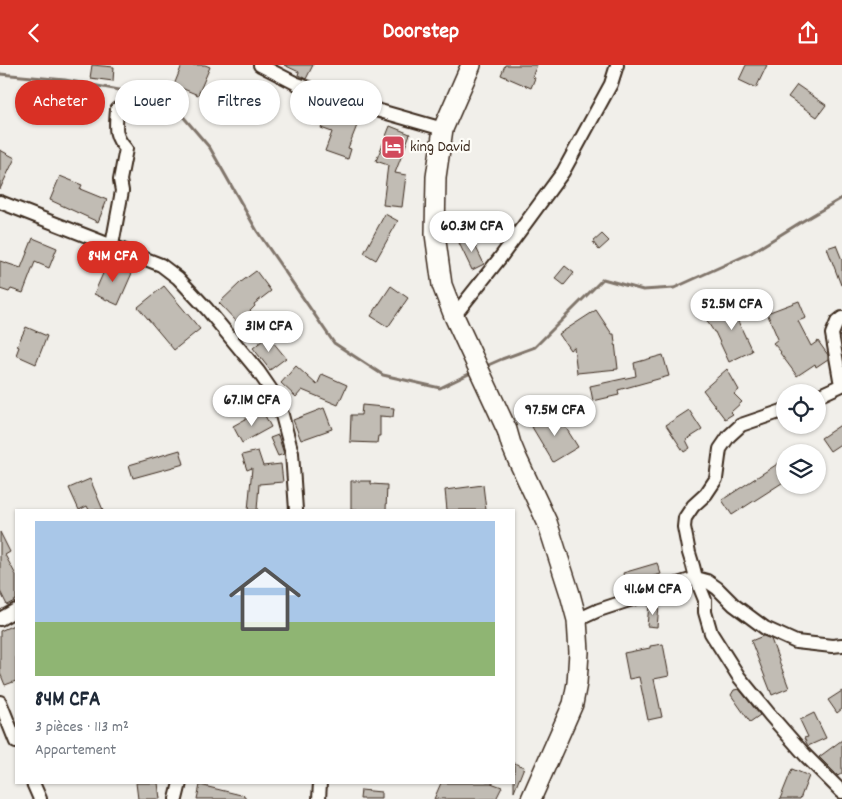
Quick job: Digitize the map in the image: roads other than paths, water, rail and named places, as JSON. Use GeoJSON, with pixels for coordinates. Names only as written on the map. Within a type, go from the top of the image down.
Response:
{"type":"FeatureCollection","features":[{"type":"Feature","properties":{"kind":"highway"},"geometry":{"type":"LineString","coordinates":[[472,65],[442,129],[436,177],[435,234],[442,285],[454,316],[508,430],[516,456],[547,522],[570,594],[581,618],[588,651],[587,676],[582,706],[541,799]]}},
{"type":"Feature","properties":{"kind":"highway"},"geometry":{"type":"LineString","coordinates":[[531,799],[573,704],[577,683],[581,618]]}},
{"type":"Feature","properties":{"kind":"street"},"geometry":{"type":"LineString","coordinates":[[260,65],[297,84],[359,105],[442,129]]}},
{"type":"Feature","properties":{"kind":"street"},"geometry":{"type":"LineString","coordinates":[[454,316],[500,258],[563,172],[611,84],[617,65]]}},
{"type":"Feature","properties":{"kind":"street"},"geometry":{"type":"LineString","coordinates":[[112,245],[122,191],[120,181],[126,149],[118,140],[116,125]]}},
{"type":"Feature","properties":{"kind":"street"},"geometry":{"type":"LineString","coordinates":[[0,203],[161,265],[178,278],[207,309],[258,371],[278,400],[292,453],[296,509]]}},
{"type":"Feature","properties":{"kind":"street"},"geometry":{"type":"LineString","coordinates":[[826,392],[842,385],[832,334],[837,322],[842,318]]}},
{"type":"Feature","properties":{"kind":"street"},"geometry":{"type":"LineString","coordinates":[[776,413],[741,425],[729,436],[720,449],[716,479],[706,494],[693,506],[685,518],[684,527],[696,578],[705,600],[705,612],[711,633],[739,677],[776,722],[842,792]]}},
{"type":"Feature","properties":{"kind":"street"},"geometry":{"type":"LineString","coordinates":[[581,618],[696,578],[707,581],[717,588],[734,605],[765,628],[796,642],[832,646],[842,645]]}},
{"type":"Feature","properties":{"kind":"street"},"geometry":{"type":"LineString","coordinates":[[0,619],[15,611]]}},
{"type":"Feature","properties":{"kind":"street"},"geometry":{"type":"LineString","coordinates":[[0,702],[15,740]]}},
{"type":"Feature","properties":{"kind":"street"},"geometry":{"type":"LineString","coordinates":[[33,784],[38,798]]}},
{"type":"Feature","properties":{"kind":"street"},"geometry":{"type":"LineString","coordinates":[[176,799],[180,784]]}},
{"type":"Feature","properties":{"kind":"street"},"geometry":{"type":"LineString","coordinates":[[319,799],[320,784]]}},
{"type":"Feature","properties":{"kind":"waterway"},"geometry":{"type":"LineString","coordinates":[[0,74],[65,80],[168,99],[210,148],[257,231],[334,343],[383,375],[440,388],[473,372]]}},
{"type":"Feature","properties":{"kind":"waterway"},"geometry":{"type":"LineString","coordinates":[[486,366],[535,347],[603,279],[643,290],[674,288],[751,253],[842,198]]}},
{"type":"Feature","properties":{"kind":"place","name":"king David"},"geometry":{"type":"Point","coordinates":[393,147]}}]}
